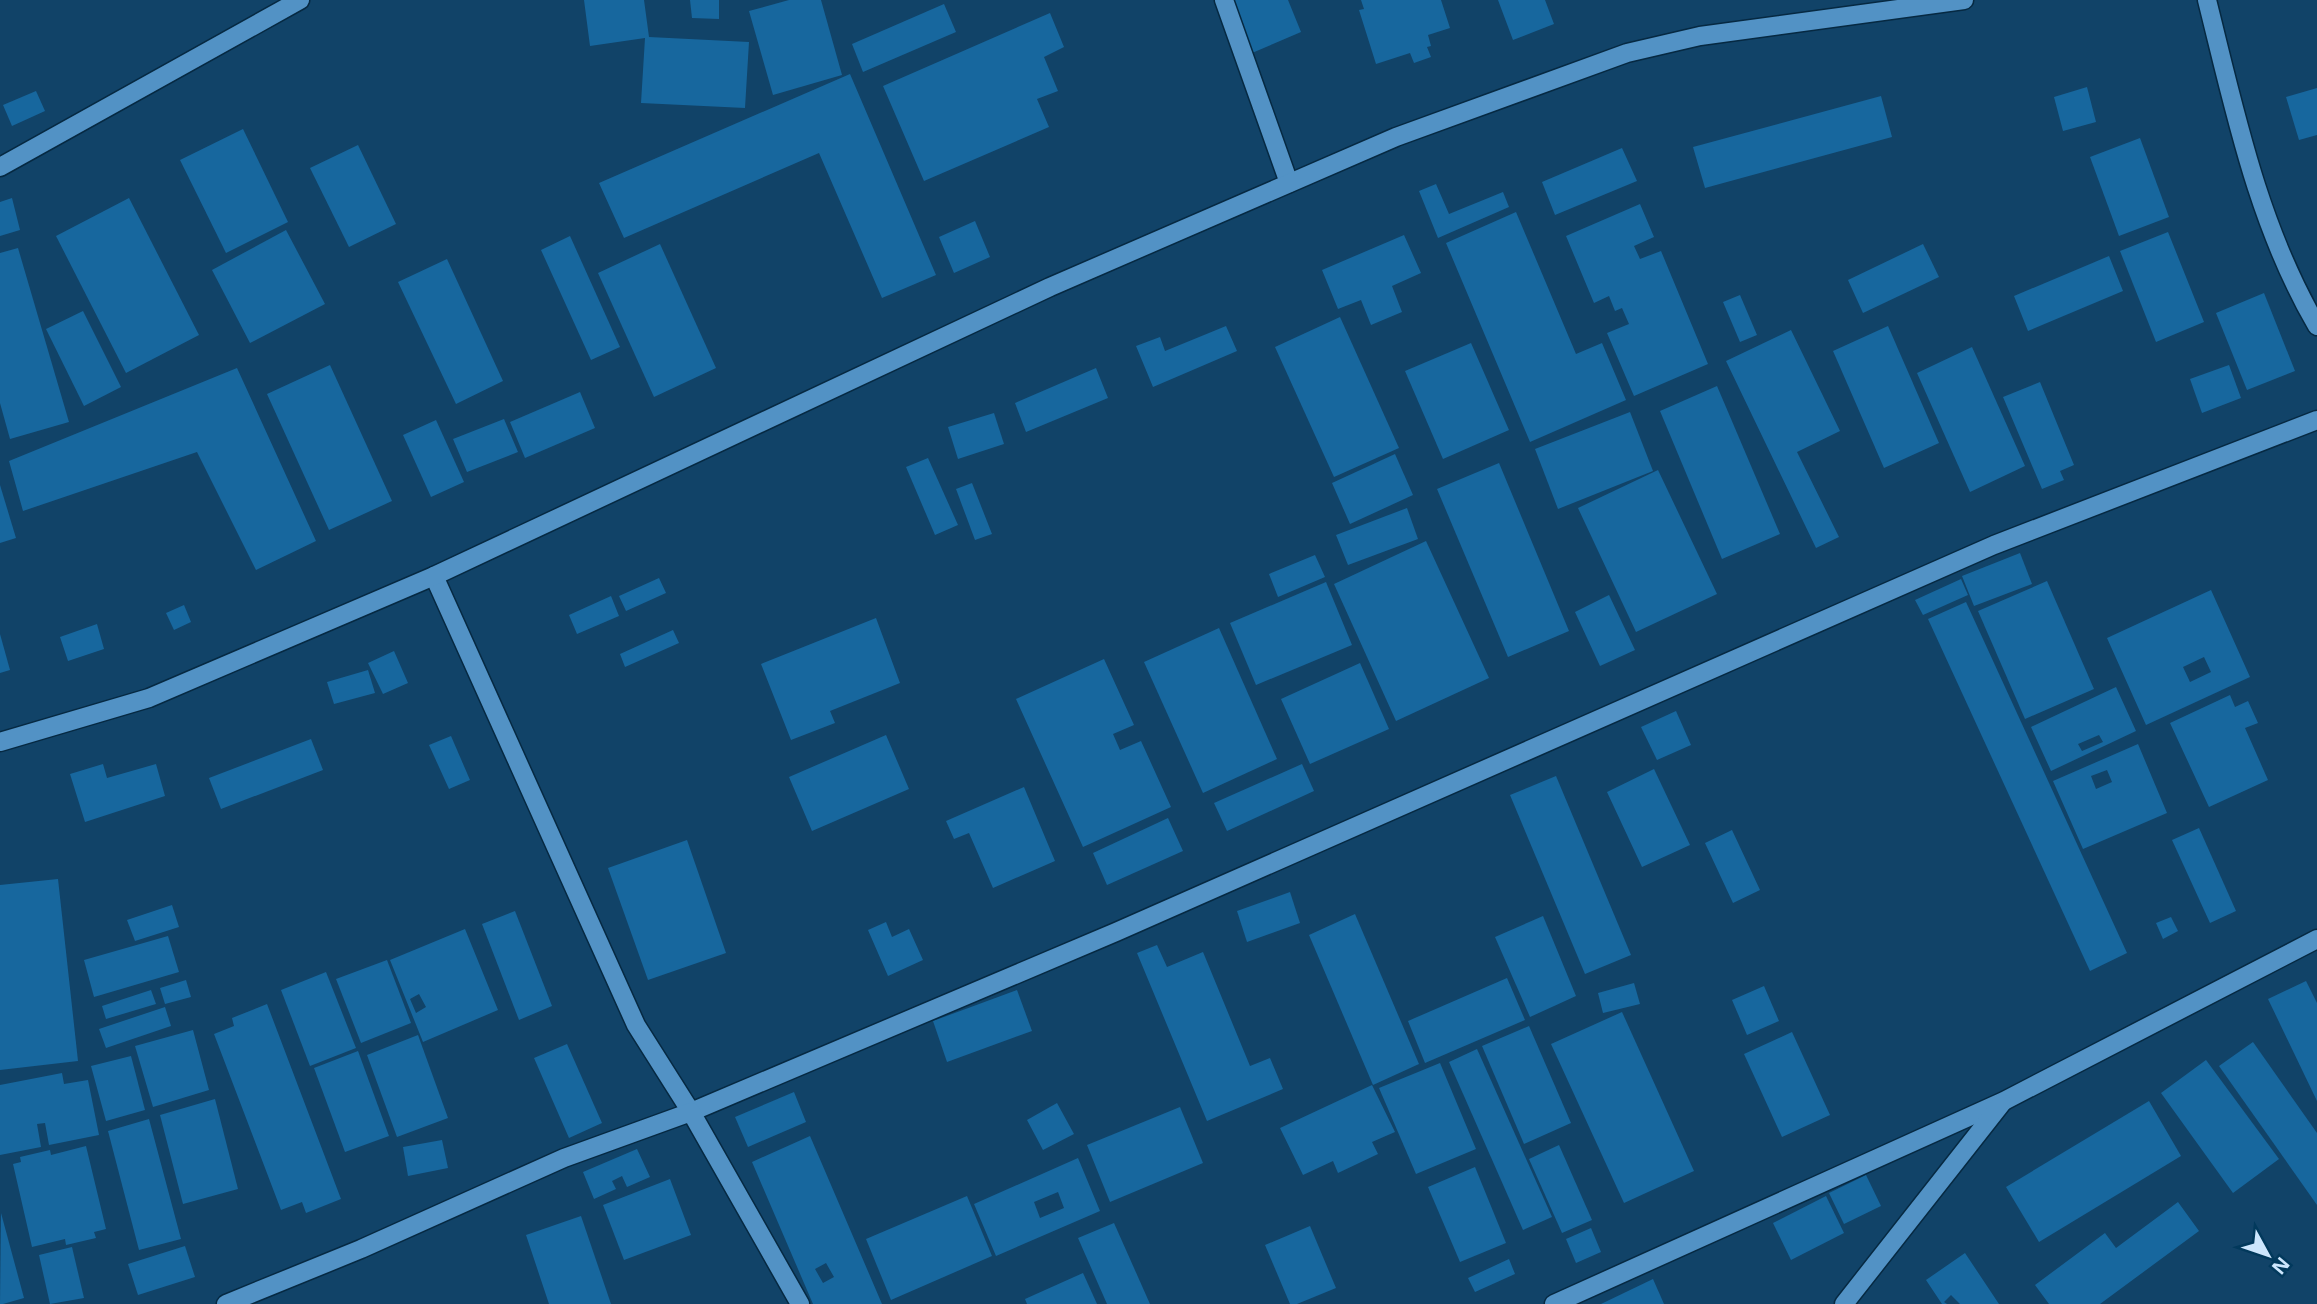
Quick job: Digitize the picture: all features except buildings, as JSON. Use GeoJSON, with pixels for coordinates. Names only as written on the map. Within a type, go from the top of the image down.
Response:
{"type":"FeatureCollection","features":[{"type":"Feature","properties":{"kind":"street"},"geometry":{"type":"LineString","coordinates":[[0,167],[300,0]]}},
{"type":"Feature","properties":{"kind":"street"},"geometry":{"type":"LineString","coordinates":[[1224,0],[1289,183]]}},
{"type":"Feature","properties":{"kind":"street"},"geometry":{"type":"LineString","coordinates":[[0,742],[149,698],[434,576],[1037,292],[1396,137],[1627,53],[1700,36],[1964,0]]}},
{"type":"Feature","properties":{"kind":"street"},"geometry":{"type":"LineString","coordinates":[[2207,0],[2259,201],[2306,308],[2317,326]]}},
{"type":"Feature","properties":{"kind":"street"},"geometry":{"type":"LineString","coordinates":[[226,1304],[361,1250],[564,1158],[691,1112],[1116,932],[1994,545],[2317,420]]}},
{"type":"Feature","properties":{"kind":"street"},"geometry":{"type":"LineString","coordinates":[[434,576],[636,1025],[691,1112],[800,1304]]}},
{"type":"Feature","properties":{"kind":"street"},"geometry":{"type":"LineString","coordinates":[[1554,1304],[2004,1101],[2317,939]]}},
{"type":"Feature","properties":{"kind":"street"},"geometry":{"type":"LineString","coordinates":[[1844,1304],[2004,1101]]}}]}
